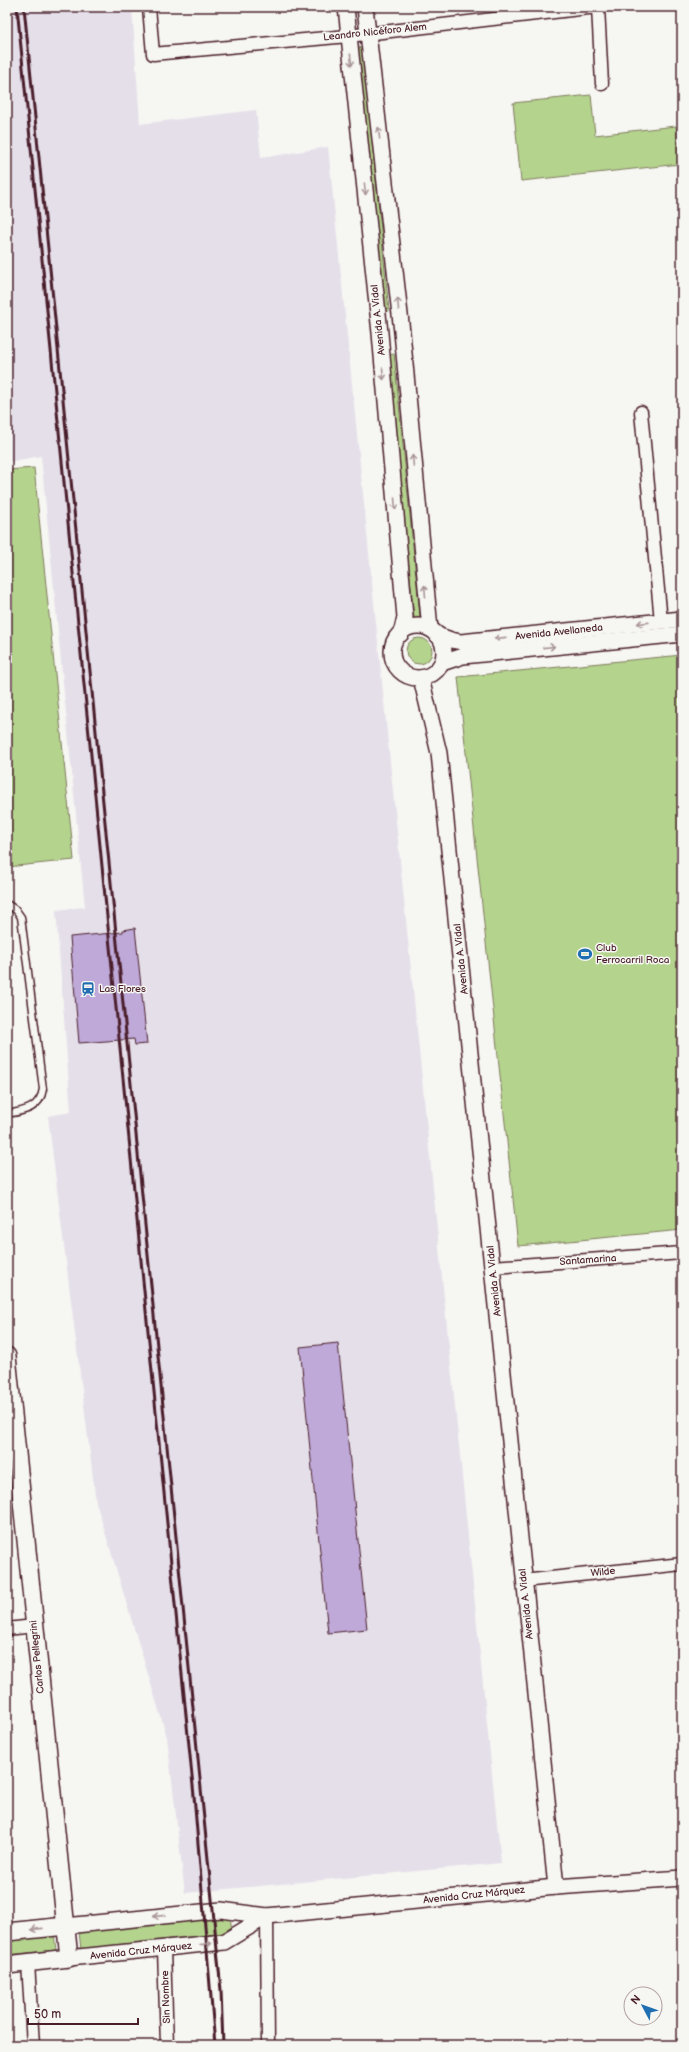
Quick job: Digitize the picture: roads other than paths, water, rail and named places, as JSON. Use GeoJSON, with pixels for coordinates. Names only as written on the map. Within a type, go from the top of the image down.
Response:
{"type":"FeatureCollection","features":[{"type":"Feature","properties":{"kind":"main road","name":"Carlos Pellegrini"},"geometry":{"type":"LineString","coordinates":[[7,1356],[69,1958]]}},
{"type":"Feature","properties":{"kind":"main road","name":"Avenida Cruz Márquez"},"geometry":{"type":"LineString","coordinates":[[7,1932],[66,1926]]}},
{"type":"Feature","properties":{"kind":"main road","name":"Avenida Cruz Márquez"},"geometry":{"type":"LineString","coordinates":[[7,1965],[69,1958]]}},
{"type":"Feature","properties":{"kind":"street","name":"Leandro Nicéforo Alem"},"geometry":{"type":"LineString","coordinates":[[149,7],[153,54],[348,36],[598,7]]}},
{"type":"Feature","properties":{"kind":"street","name":"Avenida A. Vidal"},"geometry":{"type":"LineString","coordinates":[[346,7],[380,333],[405,617],[401,634]]}},
{"type":"Feature","properties":{"kind":"street"},"geometry":{"type":"LineString","coordinates":[[365,7],[402,332],[433,632],[444,648],[442,663],[437,670],[421,678],[406,675],[395,663],[393,648],[401,634],[415,627],[433,632]]}},
{"type":"Feature","properties":{"kind":"street"},"geometry":{"type":"LineString","coordinates":[[598,7],[602,84]]}},
{"type":"Feature","properties":{"kind":"street"},"geometry":{"type":"LineString","coordinates":[[380,333],[402,332]]}},
{"type":"Feature","properties":{"kind":"street"},"geometry":{"type":"LineString","coordinates":[[641,412],[663,636]]}},
{"type":"Feature","properties":{"kind":"street","name":"Avenida Avellaneda"},"geometry":{"type":"LineString","coordinates":[[433,632],[451,640],[461,642],[682,619]]}},
{"type":"Feature","properties":{"kind":"street","name":"Avenida Avellaneda"},"geometry":{"type":"LineString","coordinates":[[442,663],[463,656],[682,634]]}},
{"type":"Feature","properties":{"kind":"street","name":"Avenida A. Vidal"},"geometry":{"type":"LineString","coordinates":[[421,678],[439,753],[493,1268],[523,1581],[556,1887]]}},
{"type":"Feature","properties":{"kind":"street","name":"Santamarina"},"geometry":{"type":"LineString","coordinates":[[493,1268],[682,1254]]}},
{"type":"Feature","properties":{"kind":"street","name":"Wilde"},"geometry":{"type":"LineString","coordinates":[[523,1581],[682,1564]]}},
{"type":"Feature","properties":{"kind":"street"},"geometry":{"type":"LineString","coordinates":[[7,1629],[34,1626]]}},
{"type":"Feature","properties":{"kind":"street","name":"Avenida Cruz Márquez"},"geometry":{"type":"LineString","coordinates":[[66,1926],[221,1910],[267,1916],[556,1887],[682,1878]]}},
{"type":"Feature","properties":{"kind":"street"},"geometry":{"type":"LineString","coordinates":[[267,1916],[268,2045]]}},
{"type":"Feature","properties":{"kind":"street","name":"Avenida Cruz Márquez"},"geometry":{"type":"LineString","coordinates":[[69,1958],[224,1942],[267,1916]]}},
{"type":"Feature","properties":{"kind":"street","name":"Sin Nombre"},"geometry":{"type":"LineString","coordinates":[[164,1949],[167,2045]]}},
{"type":"Feature","properties":{"kind":"street"},"geometry":{"type":"LineString","coordinates":[[28,1963],[33,2045]]}},
{"type":"Feature","properties":{"kind":"lane"},"geometry":{"type":"LineString","coordinates":[[7,904],[16,910],[21,918],[43,1089],[42,1097],[35,1106],[26,1110],[7,1114]]}},
{"type":"Feature","properties":{"kind":"railway"},"geometry":{"type":"LineString","coordinates":[[17,7],[194,1796],[215,2045]]}},
{"type":"Feature","properties":{"kind":"railway"},"geometry":{"type":"LineString","coordinates":[[24,7],[221,1990],[223,2045]]}},
{"type":"Feature","properties":{"kind":"place","name":"Club Ferrocarril Roca"},"geometry":{"type":"Point","coordinates":[585,954]}},
{"type":"Feature","properties":{"kind":"place","name":"Las Flores"},"geometry":{"type":"Point","coordinates":[88,989]}}]}
